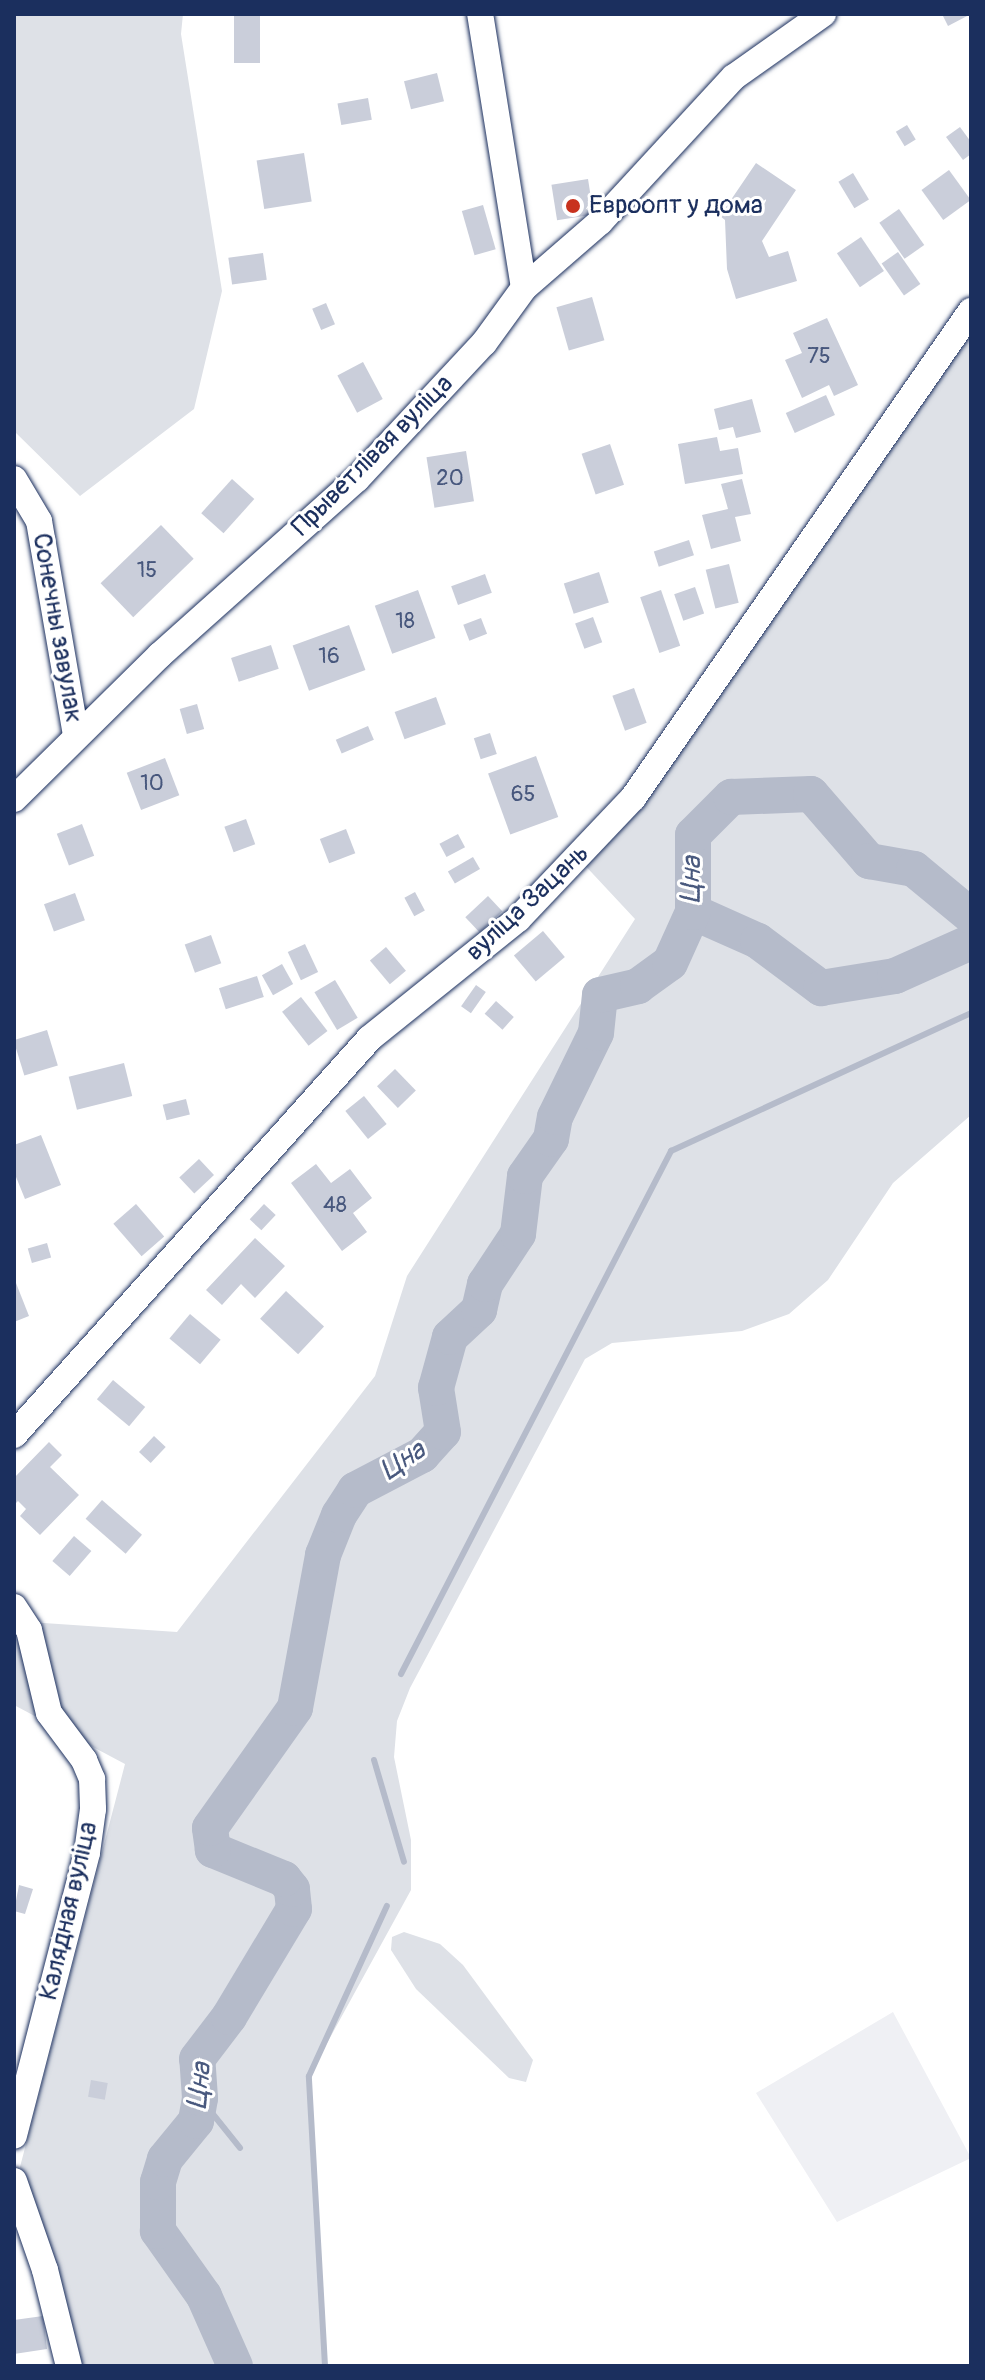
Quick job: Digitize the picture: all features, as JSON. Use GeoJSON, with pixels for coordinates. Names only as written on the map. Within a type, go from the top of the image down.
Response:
{"type":"FeatureCollection","features":[{"type":"Feature","properties":{"kind":"street","name":"Прыветлівая вуліца"},"geometry":{"type":"LineString","coordinates":[[14,799],[76,736],[357,479],[484,343],[524,288],[600,222],[720,90],[823,14]]}},
{"type":"Feature","properties":{"kind":"street"},"geometry":{"type":"LineString","coordinates":[[484,17],[524,288]]}},
{"type":"Feature","properties":{"kind":"street","name":"вуліца Зацань"},"geometry":{"type":"LineString","coordinates":[[14,1435],[370,1038],[518,919],[633,798],[971,311]]}},
{"type":"Feature","properties":{"kind":"street","name":"Сонечны завулак"},"geometry":{"type":"LineString","coordinates":[[14,479],[39,521],[76,736]]}},
{"type":"Feature","properties":{"kind":"street","name":"Калядная вуліца"},"geometry":{"type":"LineString","coordinates":[[14,1607],[29,1630],[49,1713],[88,1769],[93,1809],[87,1853],[14,2136]]}},
{"type":"Feature","properties":{"kind":"street"},"geometry":{"type":"LineString","coordinates":[[14,2181],[45,2270],[69,2366]]}},
{"type":"Feature","properties":{"kind":"shaded area"},"geometry":{"type":"Polygon","coordinates":[[[14,14],[183,14],[181,34],[222,291],[194,409],[80,496],[14,431],[14,14]]]}},
{"type":"Feature","properties":{"kind":"shaded area"},"geometry":{"type":"Polygon","coordinates":[[[971,311],[971,1115],[893,1183],[828,1280],[789,1314],[742,1331],[612,1343],[585,1359],[410,1688],[397,1721],[394,1757],[411,1840],[411,1890],[309,2076],[325,2366],[80,2366],[20,2167],[125,1764],[14,1705],[14,1621],[177,1632],[375,1376],[407,1276],[635,919],[579,859],[971,311]]]}},
{"type":"Feature","properties":{"kind":"shaded area"},"geometry":{"type":"Polygon","coordinates":[[[404,1932],[440,1944],[463,1965],[533,2060],[526,2082],[509,2078],[416,1989],[391,1950],[392,1937],[404,1932]]]}},
{"type":"Feature","properties":{"kind":"shaded area"},"geometry":{"type":"Polygon","coordinates":[[[893,2012],[971,2158],[837,2222],[756,2093],[893,2012]]]}},
{"type":"Feature","properties":{"kind":"building"},"geometry":{"type":"Polygon","coordinates":[[[234,14],[260,14],[260,63],[234,63],[234,14]]]}},
{"type":"Feature","properties":{"kind":"building"},"geometry":{"type":"Polygon","coordinates":[[[942,14],[971,14],[948,26],[942,14]]]}},
{"type":"Feature","properties":{"kind":"building"},"geometry":{"type":"Polygon","coordinates":[[[437,73],[444,101],[411,109],[404,81],[437,73]]]}},
{"type":"Feature","properties":{"kind":"building"},"geometry":{"type":"Polygon","coordinates":[[[368,98],[372,120],[341,125],[337,103],[368,98]]]}},
{"type":"Feature","properties":{"kind":"building"},"geometry":{"type":"Polygon","coordinates":[[[907,125],[916,140],[905,146],[896,132],[907,125]]]}},
{"type":"Feature","properties":{"kind":"building"},"geometry":{"type":"Polygon","coordinates":[[[960,127],[971,142],[971,154],[963,160],[946,137],[960,127]]]}},
{"type":"Feature","properties":{"kind":"building"},"geometry":{"type":"Polygon","coordinates":[[[304,153],[312,201],[264,209],[257,161],[304,153]]]}},
{"type":"Feature","properties":{"kind":"building"},"geometry":{"type":"Polygon","coordinates":[[[756,163],[796,190],[762,241],[769,257],[788,251],[797,281],[736,299],[727,269],[725,220],[720,216],[756,163]]]}},
{"type":"Feature","properties":{"kind":"building"},"geometry":{"type":"Polygon","coordinates":[[[949,170],[971,200],[943,220],[921,190],[949,170]]]}},
{"type":"Feature","properties":{"kind":"building"},"geometry":{"type":"Polygon","coordinates":[[[853,173],[869,200],[854,208],[838,182],[853,173]]]}},
{"type":"Feature","properties":{"kind":"building","name":"Евроопт у дома"},"geometry":{"type":"Polygon","coordinates":[[[588,179],[594,215],[557,220],[551,185],[588,179]]]}},
{"type":"Feature","properties":{"kind":"building"},"geometry":{"type":"Polygon","coordinates":[[[483,205],[496,249],[475,255],[462,211],[483,205]]]}},
{"type":"Feature","properties":{"kind":"building"},"geometry":{"type":"Polygon","coordinates":[[[899,209],[924,245],[905,259],[879,223],[899,209]]]}},
{"type":"Feature","properties":{"kind":"building"},"geometry":{"type":"Polygon","coordinates":[[[861,237],[884,271],[860,287],[837,253],[861,237]]]}},
{"type":"Feature","properties":{"kind":"building"},"geometry":{"type":"Polygon","coordinates":[[[898,252],[920,284],[904,295],[882,263],[898,252]]]}},
{"type":"Feature","properties":{"kind":"building"},"geometry":{"type":"Polygon","coordinates":[[[263,253],[267,280],[232,285],[228,258],[263,253]]]}},
{"type":"Feature","properties":{"kind":"building"},"geometry":{"type":"Polygon","coordinates":[[[592,297],[604,340],[569,350],[556,307],[592,297]]]}},
{"type":"Feature","properties":{"kind":"building"},"geometry":{"type":"Polygon","coordinates":[[[326,303],[335,324],[321,330],[312,309],[326,303]]]}},
{"type":"Feature","properties":{"kind":"building"},"geometry":{"type":"Polygon","coordinates":[[[827,318],[858,385],[834,396],[829,385],[802,398],[785,360],[802,353],[793,333],[827,318]]]}},
{"type":"Feature","properties":{"kind":"building"},"geometry":{"type":"Polygon","coordinates":[[[363,362],[383,399],[357,413],[337,376],[363,362]]]}},
{"type":"Feature","properties":{"kind":"building"},"geometry":{"type":"Polygon","coordinates":[[[826,395],[835,415],[795,433],[786,413],[826,395]]]}},
{"type":"Feature","properties":{"kind":"building"},"geometry":{"type":"Polygon","coordinates":[[[752,399],[761,432],[736,438],[733,427],[719,430],[714,409],[752,399]]]}},
{"type":"Feature","properties":{"kind":"building"},"geometry":{"type":"Polygon","coordinates":[[[717,437],[720,451],[738,448],[743,474],[685,484],[678,444],[717,437]]]}},
{"type":"Feature","properties":{"kind":"building"},"geometry":{"type":"Polygon","coordinates":[[[610,444],[624,485],[596,494],[582,454],[610,444]]]}},
{"type":"Feature","properties":{"kind":"building"},"geometry":{"type":"Polygon","coordinates":[[[466,451],[474,501],[434,508],[426,457],[466,451]]]}},
{"type":"Feature","properties":{"kind":"building"},"geometry":{"type":"Polygon","coordinates":[[[232,479],[254,499],[224,533],[201,513],[232,479]]]}},
{"type":"Feature","properties":{"kind":"building"},"geometry":{"type":"Polygon","coordinates":[[[742,479],[751,514],[735,517],[741,541],[711,549],[702,515],[728,509],[721,484],[742,479]]]}},
{"type":"Feature","properties":{"kind":"building"},"geometry":{"type":"Polygon","coordinates":[[[161,525],[194,559],[133,617],[101,583],[161,525]]]}},
{"type":"Feature","properties":{"kind":"building"},"geometry":{"type":"Polygon","coordinates":[[[689,540],[694,555],[659,567],[654,551],[689,540]]]}},
{"type":"Feature","properties":{"kind":"building"},"geometry":{"type":"Polygon","coordinates":[[[729,564],[739,603],[715,609],[706,570],[729,564]]]}},
{"type":"Feature","properties":{"kind":"building"},"geometry":{"type":"Polygon","coordinates":[[[599,572],[609,602],[574,614],[564,583],[599,572]]]}},
{"type":"Feature","properties":{"kind":"building"},"geometry":{"type":"Polygon","coordinates":[[[485,574],[492,593],[458,605],[451,586],[485,574]]]}},
{"type":"Feature","properties":{"kind":"building"},"geometry":{"type":"Polygon","coordinates":[[[695,587],[704,613],[683,621],[674,594],[695,587]]]}},
{"type":"Feature","properties":{"kind":"building"},"geometry":{"type":"Polygon","coordinates":[[[418,590],[435,638],[392,654],[375,606],[418,590]]]}},
{"type":"Feature","properties":{"kind":"building"},"geometry":{"type":"Polygon","coordinates":[[[661,590],[680,646],[659,653],[640,597],[661,590]]]}},
{"type":"Feature","properties":{"kind":"building"},"geometry":{"type":"Polygon","coordinates":[[[593,617],[602,642],[584,649],[575,623],[593,617]]]}},
{"type":"Feature","properties":{"kind":"building"},"geometry":{"type":"Polygon","coordinates":[[[481,618],[487,634],[469,641],[463,625],[481,618]]]}},
{"type":"Feature","properties":{"kind":"building"},"geometry":{"type":"Polygon","coordinates":[[[349,625],[365,670],[309,691],[293,646],[349,625]]]}},
{"type":"Feature","properties":{"kind":"building"},"geometry":{"type":"Polygon","coordinates":[[[271,645],[279,669],[239,682],[231,658],[271,645]]]}},
{"type":"Feature","properties":{"kind":"building"},"geometry":{"type":"Polygon","coordinates":[[[634,688],[647,723],[625,731],[612,696],[634,688]]]}},
{"type":"Feature","properties":{"kind":"building"},"geometry":{"type":"Polygon","coordinates":[[[436,697],[446,724],[405,739],[395,712],[436,697]]]}},
{"type":"Feature","properties":{"kind":"building"},"geometry":{"type":"Polygon","coordinates":[[[197,704],[204,729],[187,734],[180,709],[197,704]]]}},
{"type":"Feature","properties":{"kind":"building"},"geometry":{"type":"Polygon","coordinates":[[[368,726],[374,740],[342,753],[336,740],[368,726]]]}},
{"type":"Feature","properties":{"kind":"building"},"geometry":{"type":"Polygon","coordinates":[[[490,733],[497,754],[481,759],[474,738],[490,733]]]}},
{"type":"Feature","properties":{"kind":"building"},"geometry":{"type":"Polygon","coordinates":[[[536,756],[558,817],[510,835],[488,773],[536,756]]]}},
{"type":"Feature","properties":{"kind":"building"},"geometry":{"type":"Polygon","coordinates":[[[165,758],[179,795],[141,810],[127,773],[165,758]]]}},
{"type":"Feature","properties":{"kind":"building"},"geometry":{"type":"Polygon","coordinates":[[[246,819],[255,844],[234,852],[224,827],[246,819]]]}},
{"type":"Feature","properties":{"kind":"building"},"geometry":{"type":"Polygon","coordinates":[[[82,824],[94,856],[69,865],[57,834],[82,824]]]}},
{"type":"Feature","properties":{"kind":"building"},"geometry":{"type":"Polygon","coordinates":[[[346,829],[355,853],[329,863],[320,839],[346,829]]]}},
{"type":"Feature","properties":{"kind":"building"},"geometry":{"type":"Polygon","coordinates":[[[458,834],[465,847],[447,857],[439,844],[458,834]]]}},
{"type":"Feature","properties":{"kind":"building"},"geometry":{"type":"Polygon","coordinates":[[[473,857],[480,869],[455,884],[448,872],[473,857]]]}},
{"type":"Feature","properties":{"kind":"building"},"geometry":{"type":"Polygon","coordinates":[[[415,892],[425,911],[414,916],[404,898],[415,892]]]}},
{"type":"Feature","properties":{"kind":"building"},"geometry":{"type":"Polygon","coordinates":[[[75,893],[85,920],[54,932],[44,904],[75,893]]]}},
{"type":"Feature","properties":{"kind":"building"},"geometry":{"type":"Polygon","coordinates":[[[488,896],[502,911],[480,933],[465,917],[488,896]]]}},
{"type":"Feature","properties":{"kind":"building"},"geometry":{"type":"Polygon","coordinates":[[[543,931],[565,957],[536,981],[514,955],[543,931]]]}},
{"type":"Feature","properties":{"kind":"building"},"geometry":{"type":"Polygon","coordinates":[[[211,935],[221,963],[195,973],[185,945],[211,935]]]}},
{"type":"Feature","properties":{"kind":"building"},"geometry":{"type":"Polygon","coordinates":[[[305,944],[318,972],[301,980],[288,952],[305,944]]]}},
{"type":"Feature","properties":{"kind":"building"},"geometry":{"type":"Polygon","coordinates":[[[386,947],[406,971],[390,984],[370,960],[386,947]]]}},
{"type":"Feature","properties":{"kind":"building"},"geometry":{"type":"Polygon","coordinates":[[[282,964],[293,984],[273,995],[262,975],[282,964]]]}},
{"type":"Feature","properties":{"kind":"building"},"geometry":{"type":"Polygon","coordinates":[[[257,976],[264,997],[226,1009],[219,988],[257,976]]]}},
{"type":"Feature","properties":{"kind":"building"},"geometry":{"type":"Polygon","coordinates":[[[335,980],[358,1018],[337,1030],[314,992],[335,980]]]}},
{"type":"Feature","properties":{"kind":"building"},"geometry":{"type":"Polygon","coordinates":[[[476,985],[486,992],[471,1013],[461,1006],[476,985]]]}},
{"type":"Feature","properties":{"kind":"building"},"geometry":{"type":"Polygon","coordinates":[[[301,997],[327,1031],[309,1046],[282,1012],[301,997]]]}},
{"type":"Feature","properties":{"kind":"building"},"geometry":{"type":"Polygon","coordinates":[[[496,1001],[514,1017],[502,1030],[485,1014],[496,1001]]]}},
{"type":"Feature","properties":{"kind":"building"},"geometry":{"type":"Polygon","coordinates":[[[47,1030],[58,1065],[24,1076],[14,1040],[47,1030]]]}},
{"type":"Feature","properties":{"kind":"building"},"geometry":{"type":"Polygon","coordinates":[[[124,1063],[132,1096],[77,1110],[69,1077],[124,1063]]]}},
{"type":"Feature","properties":{"kind":"building"},"geometry":{"type":"Polygon","coordinates":[[[395,1069],[416,1091],[398,1108],[377,1086],[395,1069]]]}},
{"type":"Feature","properties":{"kind":"building"},"geometry":{"type":"Polygon","coordinates":[[[364,1096],[387,1124],[368,1139],[345,1111],[364,1096]]]}},
{"type":"Feature","properties":{"kind":"building"},"geometry":{"type":"Polygon","coordinates":[[[186,1099],[190,1115],[167,1120],[163,1105],[186,1099]]]}},
{"type":"Feature","properties":{"kind":"building"},"geometry":{"type":"Polygon","coordinates":[[[41,1135],[61,1185],[25,1199],[14,1172],[14,1145],[41,1135]]]}},
{"type":"Feature","properties":{"kind":"building"},"geometry":{"type":"Polygon","coordinates":[[[199,1159],[214,1175],[194,1194],[179,1177],[199,1159]]]}},
{"type":"Feature","properties":{"kind":"building"},"geometry":{"type":"Polygon","coordinates":[[[316,1164],[331,1183],[350,1169],[372,1198],[353,1213],[367,1232],[342,1251],[291,1183],[316,1164]]]}},
{"type":"Feature","properties":{"kind":"building"},"geometry":{"type":"Polygon","coordinates":[[[136,1204],[164,1236],[142,1256],[113,1224],[136,1204]]]}},
{"type":"Feature","properties":{"kind":"building"},"geometry":{"type":"Polygon","coordinates":[[[264,1204],[276,1215],[261,1230],[250,1219],[264,1204]]]}},
{"type":"Feature","properties":{"kind":"building"},"geometry":{"type":"Polygon","coordinates":[[[255,1238],[285,1266],[255,1298],[241,1284],[222,1305],[206,1290],[255,1238]]]}},
{"type":"Feature","properties":{"kind":"building"},"geometry":{"type":"Polygon","coordinates":[[[47,1243],[51,1257],[32,1263],[28,1249],[47,1243]]]}},
{"type":"Feature","properties":{"kind":"building"},"geometry":{"type":"Polygon","coordinates":[[[14,1278],[29,1316],[14,1322],[14,1278]]]}},
{"type":"Feature","properties":{"kind":"building"},"geometry":{"type":"Polygon","coordinates":[[[286,1291],[324,1326],[298,1354],[260,1319],[286,1291]]]}},
{"type":"Feature","properties":{"kind":"building"},"geometry":{"type":"Polygon","coordinates":[[[190,1314],[221,1340],[200,1364],[169,1339],[190,1314]]]}},
{"type":"Feature","properties":{"kind":"building"},"geometry":{"type":"Polygon","coordinates":[[[113,1380],[145,1407],[129,1426],[97,1399],[113,1380]]]}},
{"type":"Feature","properties":{"kind":"building"},"geometry":{"type":"Polygon","coordinates":[[[154,1436],[166,1447],[151,1463],[139,1452],[154,1436]]]}},
{"type":"Feature","properties":{"kind":"building"},"geometry":{"type":"Polygon","coordinates":[[[49,1442],[62,1455],[50,1467],[79,1495],[40,1535],[20,1516],[26,1509],[18,1501],[14,1505],[14,1478],[49,1442]]]}},
{"type":"Feature","properties":{"kind":"building"},"geometry":{"type":"Polygon","coordinates":[[[102,1500],[142,1535],[126,1554],[86,1519],[102,1500]]]}},
{"type":"Feature","properties":{"kind":"building"},"geometry":{"type":"Polygon","coordinates":[[[74,1536],[91,1551],[70,1576],[52,1561],[74,1536]]]}},
{"type":"Feature","properties":{"kind":"building"},"geometry":{"type":"Polygon","coordinates":[[[19,1885],[33,1889],[25,1914],[14,1911],[19,1885]]]}},
{"type":"Feature","properties":{"kind":"building"},"geometry":{"type":"Polygon","coordinates":[[[91,2080],[108,2083],[105,2100],[88,2097],[91,2080]]]}},
{"type":"Feature","properties":{"kind":"building"},"geometry":{"type":"Polygon","coordinates":[[[43,2316],[47,2349],[14,2354],[14,2320],[43,2316]]]}},
{"type":"Feature","properties":{"kind":"waterway","name":"Цна"},"geometry":{"type":"LineString","coordinates":[[235,2366],[204,2296],[158,2231],[158,2182],[165,2159],[196,2121],[200,2098],[197,2059],[229,2017],[294,1909],[292,1889],[284,1879],[213,1850],[210,1828],[295,1708],[323,1555],[339,1515],[355,1490],[422,1455],[443,1432],[436,1388],[450,1337],[479,1310],[485,1284],[518,1234],[525,1176],[551,1139],[555,1117],[596,1033],[600,995],[638,986],[670,963],[693,912],[693,835],[731,797],[811,794],[869,861],[914,869],[971,916]]}},
{"type":"Feature","properties":{"kind":"waterway"},"geometry":{"type":"LineString","coordinates":[[693,912],[758,941],[821,988],[895,976],[971,942]]}},
{"type":"Feature","properties":{"kind":"waterway"},"geometry":{"type":"LineString","coordinates":[[401,1674],[671,1151],[971,1013]]}},
{"type":"Feature","properties":{"kind":"waterway"},"geometry":{"type":"LineString","coordinates":[[374,1760],[404,1862]]}},
{"type":"Feature","properties":{"kind":"waterway"},"geometry":{"type":"LineString","coordinates":[[325,2366],[309,2076],[387,1906]]}},
{"type":"Feature","properties":{"kind":"waterway"},"geometry":{"type":"LineString","coordinates":[[200,2098],[240,2148]]}},
{"type":"Feature","properties":{"kind":"place","name":"Евроопт у дома"},"geometry":{"type":"Point","coordinates":[573,206]}}]}
